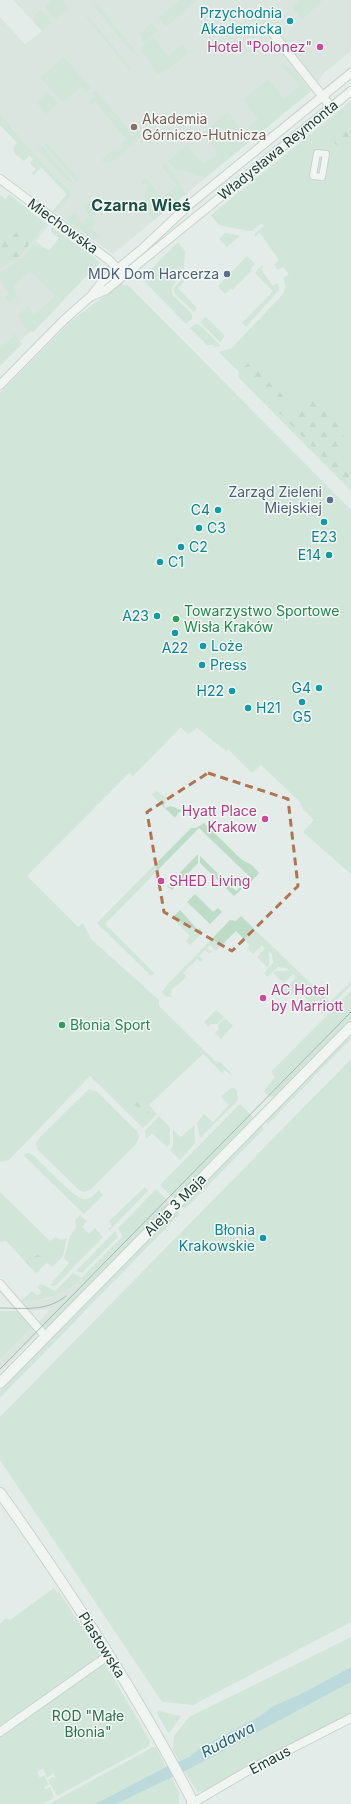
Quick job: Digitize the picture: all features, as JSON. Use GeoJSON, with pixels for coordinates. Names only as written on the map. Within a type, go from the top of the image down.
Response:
{"type":"FeatureCollection","features":[{"type":"Feature","properties":{"kind":"street"},"geometry":{"type":"LineString","coordinates":[[267,26],[331,107]]}},
{"type":"Feature","properties":{"kind":"street","name":"Władysława Reymonta"},"geometry":{"type":"LineString","coordinates":[[0,385],[64,320],[91,296],[106,290],[121,272],[196,199],[351,73]]}},
{"type":"Feature","properties":{"kind":"street","name":"Władysława Reymonta"},"geometry":{"type":"LineString","coordinates":[[121,272],[205,209],[351,91]]}},
{"type":"Feature","properties":{"kind":"street","name":"Miechowska"},"geometry":{"type":"LineString","coordinates":[[0,179],[121,272]]}},
{"type":"Feature","properties":{"kind":"street","name":"Władysława Reymonta"},"geometry":{"type":"LineString","coordinates":[[196,199],[205,209]]}},
{"type":"Feature","properties":{"kind":"street","name":"Aleja 3 Maja"},"geometry":{"type":"LineString","coordinates":[[0,1383],[351,1027]]}},
{"type":"Feature","properties":{"kind":"street"},"geometry":{"type":"LineString","coordinates":[[0,1284],[46,1336]]}},
{"type":"Feature","properties":{"kind":"street","name":"Piastowska"},"geometry":{"type":"LineString","coordinates":[[0,1493],[58,1575],[108,1655],[167,1753],[192,1804]]}},
{"type":"Feature","properties":{"kind":"street"},"geometry":{"type":"LineString","coordinates":[[0,1732],[108,1655]]}},
{"type":"Feature","properties":{"kind":"street","name":"Emaus"},"geometry":{"type":"LineString","coordinates":[[192,1804],[249,1770],[351,1718]]}},
{"type":"Feature","properties":{"kind":"highlighted area"},"geometry":{"type":"Polygon","coordinates":[[[208,773],[288,799],[298,886],[232,951],[164,912],[147,812],[208,773]]]}},
{"type":"Feature","properties":{"kind":"shaded area","name":"Akademia Górniczo-Hutnicza"},"geometry":{"type":"Polygon","coordinates":[[[13,0],[351,0],[351,51],[324,73],[310,92],[113,254],[53,211],[67,194],[0,125],[0,17],[25,44],[42,31],[13,0]]]}},
{"type":"Feature","properties":{"kind":"shaded area"},"geometry":{"type":"Polygon","coordinates":[[[7,197],[49,225],[36,241],[48,251],[62,235],[100,262],[33,332],[31,331],[20,341],[22,344],[0,366],[0,208],[7,197]]]}},
{"type":"Feature","properties":{"kind":"shaded area"},"geometry":{"type":"Polygon","coordinates":[[[162,1196],[43,1327],[39,1322],[50,1309],[29,1311],[21,1301],[49,1299],[76,1283],[162,1196]]]}},
{"type":"Feature","properties":{"kind":"shaded area"},"geometry":{"type":"Polygon","coordinates":[[[32,1327],[36,1336],[0,1372],[0,1360],[32,1327]]]}},
{"type":"Feature","properties":{"kind":"green space"},"geometry":{"type":"Polygon","coordinates":[[[52,0],[62,0],[69,9],[56,20],[45,7],[52,0]]]}},
{"type":"Feature","properties":{"kind":"green space"},"geometry":{"type":"Polygon","coordinates":[[[180,0],[198,0],[166,27],[158,18],[180,0]]]}},
{"type":"Feature","properties":{"kind":"green space"},"geometry":{"type":"Polygon","coordinates":[[[300,0],[323,0],[302,20],[292,7],[300,0]]]}},
{"type":"Feature","properties":{"kind":"green space"},"geometry":{"type":"Polygon","coordinates":[[[95,4],[98,5],[135,50],[135,53],[132,53],[95,8],[95,4]]]}},
{"type":"Feature","properties":{"kind":"green space"},"geometry":{"type":"Polygon","coordinates":[[[40,9],[52,23],[42,31],[32,19],[37,13],[40,15],[38,12],[40,9]]]}},
{"type":"Feature","properties":{"kind":"green space"},"geometry":{"type":"Polygon","coordinates":[[[85,16],[90,17],[89,19],[92,20],[92,23],[97,26],[97,29],[100,29],[100,32],[103,33],[103,35],[108,39],[108,42],[111,42],[111,45],[114,45],[113,48],[119,52],[119,55],[122,55],[124,61],[127,61],[126,64],[132,68],[129,70],[85,16]]]}},
{"type":"Feature","properties":{"kind":"green space"},"geometry":{"type":"Polygon","coordinates":[[[152,23],[159,32],[157,34],[155,32],[144,43],[141,42],[142,39],[139,34],[152,23]]]}},
{"type":"Feature","properties":{"kind":"green space"},"geometry":{"type":"Polygon","coordinates":[[[153,37],[168,56],[162,61],[183,44],[189,52],[169,69],[167,68],[158,75],[147,60],[148,59],[141,52],[144,44],[153,37]]]}},
{"type":"Feature","properties":{"kind":"green space"},"geometry":{"type":"Polygon","coordinates":[[[64,57],[91,88],[86,92],[82,86],[62,103],[40,77],[64,57]]]}},
{"type":"Feature","properties":{"kind":"green space"},"geometry":{"type":"Polygon","coordinates":[[[283,64],[294,71],[310,92],[202,180],[203,177],[179,169],[178,172],[168,161],[187,145],[203,164],[215,156],[218,152],[202,133],[228,112],[243,132],[258,119],[243,100],[268,79],[284,99],[299,86],[282,65],[283,64]]]}},
{"type":"Feature","properties":{"kind":"green space"},"geometry":{"type":"Polygon","coordinates":[[[96,91],[132,133],[137,129],[142,136],[111,163],[105,163],[101,160],[115,149],[118,151],[123,146],[121,143],[126,139],[95,102],[90,106],[89,102],[94,96],[92,93],[96,91]]]}},
{"type":"Feature","properties":{"kind":"green space"},"geometry":{"type":"Polygon","coordinates":[[[48,92],[58,104],[46,114],[36,102],[48,92]]]}},
{"type":"Feature","properties":{"kind":"green space"},"geometry":{"type":"Polygon","coordinates":[[[351,101],[351,491],[238,377],[239,372],[219,352],[232,348],[282,295],[286,287],[283,278],[289,274],[283,267],[278,270],[274,264],[279,260],[260,233],[255,237],[255,233],[264,226],[261,223],[252,231],[248,231],[219,225],[211,215],[351,101]]]}},
{"type":"Feature","properties":{"kind":"green space"},"geometry":{"type":"Polygon","coordinates":[[[0,115],[57,180],[70,191],[70,196],[56,213],[53,211],[67,194],[41,167],[34,175],[32,173],[36,169],[30,163],[33,159],[29,156],[24,161],[15,154],[13,148],[17,143],[0,125],[0,115]]]}},
{"type":"Feature","properties":{"kind":"green space"},"geometry":{"type":"Polygon","coordinates":[[[342,125],[346,125],[351,130],[349,143],[347,142],[338,146],[333,142],[332,138],[340,131],[339,128],[342,125]]]}},
{"type":"Feature","properties":{"kind":"green space"},"geometry":{"type":"Polygon","coordinates":[[[47,143],[77,177],[79,176],[81,178],[76,182],[44,145],[47,143]]]}},
{"type":"Feature","properties":{"kind":"green space"},"geometry":{"type":"Polygon","coordinates":[[[42,146],[75,184],[65,179],[38,150],[42,146]]]}},
{"type":"Feature","properties":{"kind":"green space"},"geometry":{"type":"Polygon","coordinates":[[[165,163],[177,178],[185,194],[154,220],[144,207],[148,207],[144,203],[146,200],[144,197],[148,185],[146,183],[144,185],[141,182],[146,178],[162,198],[177,185],[161,166],[165,163]]]}},
{"type":"Feature","properties":{"kind":"green space"},"geometry":{"type":"Polygon","coordinates":[[[9,194],[46,224],[20,256],[0,269],[0,195],[6,199],[9,194]]]}},
{"type":"Feature","properties":{"kind":"green space"},"geometry":{"type":"Polygon","coordinates":[[[89,200],[96,215],[92,217],[96,222],[91,227],[100,237],[93,240],[65,220],[75,212],[82,222],[90,216],[83,206],[89,200]]]}},
{"type":"Feature","properties":{"kind":"green space"},"geometry":{"type":"Polygon","coordinates":[[[52,227],[100,262],[33,332],[32,330],[29,333],[17,315],[29,306],[34,315],[55,296],[30,271],[13,286],[18,297],[9,303],[5,297],[9,294],[0,280],[0,273],[23,258],[33,245],[36,247],[39,244],[49,251],[59,238],[50,231],[52,227]]]}},
{"type":"Feature","properties":{"kind":"green space"},"geometry":{"type":"Polygon","coordinates":[[[22,228],[34,239],[20,256],[10,263],[0,257],[0,245],[22,228]]]}},
{"type":"Feature","properties":{"kind":"green space"},"geometry":{"type":"Polygon","coordinates":[[[225,233],[240,236],[227,247],[219,239],[225,233]]]}},
{"type":"Feature","properties":{"kind":"green space"},"geometry":{"type":"Polygon","coordinates":[[[178,242],[185,251],[184,269],[171,289],[173,295],[192,314],[192,319],[186,324],[143,280],[144,276],[178,242]]]}},
{"type":"Feature","properties":{"kind":"green space"},"geometry":{"type":"Polygon","coordinates":[[[247,256],[255,264],[250,269],[252,270],[232,290],[231,288],[225,294],[218,286],[247,256]]]}},
{"type":"Feature","properties":{"kind":"green space"},"geometry":{"type":"Polygon","coordinates":[[[262,265],[264,267],[261,269],[273,286],[278,283],[279,290],[246,327],[242,323],[273,291],[255,273],[262,265]]]}},
{"type":"Feature","properties":{"kind":"green space"},"geometry":{"type":"Polygon","coordinates":[[[183,277],[182,279],[184,282],[178,288],[197,308],[194,312],[175,294],[173,289],[183,277]]]}},
{"type":"Feature","properties":{"kind":"green space","name":"Towarzystwo Sportowe Wisła Kraków"},"geometry":{"type":"Polygon","coordinates":[[[120,284],[129,286],[351,510],[351,874],[303,832],[314,820],[303,809],[299,801],[261,765],[252,773],[228,749],[226,751],[197,728],[188,734],[181,727],[133,776],[129,773],[27,876],[78,927],[83,923],[91,939],[159,1000],[159,1006],[215,1061],[220,1062],[232,1074],[231,1075],[225,1070],[222,1073],[203,1054],[149,1105],[157,1114],[143,1128],[90,1076],[9,1160],[0,1162],[0,393],[70,322],[120,284]]]}},
{"type":"Feature","properties":{"kind":"green space"},"geometry":{"type":"Polygon","coordinates":[[[206,317],[225,336],[220,342],[200,322],[206,317]]]}},
{"type":"Feature","properties":{"kind":"green space"},"geometry":{"type":"Polygon","coordinates":[[[195,324],[200,325],[221,346],[215,347],[213,345],[207,345],[190,328],[195,324]]]}},
{"type":"Feature","properties":{"kind":"green space"},"geometry":{"type":"Polygon","coordinates":[[[12,331],[22,344],[0,366],[0,349],[13,337],[12,331]]]}},
{"type":"Feature","properties":{"kind":"green space"},"geometry":{"type":"Polygon","coordinates":[[[254,357],[271,385],[278,388],[277,391],[283,395],[283,406],[296,418],[312,399],[316,399],[320,410],[338,419],[344,436],[341,454],[346,459],[351,458],[351,486],[239,372],[254,357]]]}},
{"type":"Feature","properties":{"kind":"green space"},"geometry":{"type":"Polygon","coordinates":[[[157,791],[166,798],[164,804],[165,808],[151,794],[157,791]]]}},
{"type":"Feature","properties":{"kind":"green space"},"geometry":{"type":"Polygon","coordinates":[[[171,806],[183,811],[179,812],[175,818],[165,808],[171,806]]]}},
{"type":"Feature","properties":{"kind":"green space"},"geometry":{"type":"Polygon","coordinates":[[[204,823],[242,860],[252,865],[259,873],[247,886],[244,883],[250,877],[199,828],[105,924],[155,974],[150,975],[97,923],[191,828],[196,828],[204,823]]]}},
{"type":"Feature","properties":{"kind":"green space"},"geometry":{"type":"Polygon","coordinates":[[[198,854],[198,863],[172,890],[167,886],[198,854]]]}},
{"type":"Feature","properties":{"kind":"green space"},"geometry":{"type":"Polygon","coordinates":[[[200,856],[236,891],[242,885],[244,887],[234,896],[200,863],[200,856]]]}},
{"type":"Feature","properties":{"kind":"green space"},"geometry":{"type":"Polygon","coordinates":[[[195,894],[213,912],[218,908],[222,912],[210,924],[187,902],[195,894]]]}},
{"type":"Feature","properties":{"kind":"green space"},"geometry":{"type":"Polygon","coordinates":[[[180,910],[198,930],[200,928],[202,933],[190,945],[186,941],[190,936],[172,918],[180,910]]]}},
{"type":"Feature","properties":{"kind":"green space"},"geometry":{"type":"Polygon","coordinates":[[[241,916],[330,1002],[351,981],[351,985],[323,1014],[296,990],[290,996],[284,990],[296,978],[293,974],[284,983],[273,973],[276,971],[289,971],[287,968],[278,967],[267,977],[264,973],[273,963],[272,954],[269,951],[269,965],[267,967],[257,957],[265,948],[262,945],[253,954],[247,948],[250,945],[236,931],[216,951],[210,945],[207,948],[212,952],[209,954],[205,950],[199,956],[203,960],[201,962],[197,959],[183,973],[187,977],[171,990],[172,992],[170,994],[172,997],[166,997],[162,992],[167,985],[230,920],[236,921],[241,916]]]}},
{"type":"Feature","properties":{"kind":"green space"},"geometry":{"type":"Polygon","coordinates":[[[351,991],[351,1019],[276,1096],[270,1097],[264,1091],[275,1077],[271,1072],[351,991]]]}},
{"type":"Feature","properties":{"kind":"green space"},"geometry":{"type":"Polygon","coordinates":[[[216,1010],[224,1017],[217,1024],[211,1024],[208,1027],[204,1022],[216,1010]]]}},
{"type":"Feature","properties":{"kind":"green space"},"geometry":{"type":"Polygon","coordinates":[[[225,1018],[233,1026],[221,1039],[215,1033],[218,1030],[218,1025],[225,1018]]]}},
{"type":"Feature","properties":{"kind":"green space"},"geometry":{"type":"Polygon","coordinates":[[[351,1034],[351,1039],[268,1124],[265,1121],[351,1034]]]}},
{"type":"Feature","properties":{"kind":"green space","name":"Błonia Krakowskie"},"geometry":{"type":"Polygon","coordinates":[[[351,1059],[351,1622],[193,1705],[162,1702],[0,1460],[0,1417],[351,1059]]]}},
{"type":"Feature","properties":{"kind":"green space"},"geometry":{"type":"Polygon","coordinates":[[[130,1088],[134,1090],[155,1114],[142,1110],[133,1103],[128,1094],[128,1090],[130,1088]]]}},
{"type":"Feature","properties":{"kind":"green space"},"geometry":{"type":"Polygon","coordinates":[[[231,1088],[234,1088],[237,1091],[238,1100],[200,1138],[197,1123],[204,1114],[213,1122],[229,1105],[221,1097],[231,1088]]]}},
{"type":"Feature","properties":{"kind":"green space"},"geometry":{"type":"Polygon","coordinates":[[[89,1089],[96,1091],[137,1131],[139,1137],[136,1144],[90,1190],[83,1192],[78,1189],[38,1150],[36,1144],[38,1139],[89,1089]]]}},
{"type":"Feature","properties":{"kind":"green space"},"geometry":{"type":"Polygon","coordinates":[[[240,1104],[254,1118],[174,1199],[160,1185],[240,1104]]]}},
{"type":"Feature","properties":{"kind":"green space"},"geometry":{"type":"Polygon","coordinates":[[[159,1116],[170,1127],[170,1143],[167,1147],[152,1133],[146,1139],[145,1131],[159,1116]]]}},
{"type":"Feature","properties":{"kind":"green space"},"geometry":{"type":"Polygon","coordinates":[[[194,1125],[195,1143],[180,1160],[170,1150],[173,1147],[173,1130],[181,1137],[194,1125]]]}},
{"type":"Feature","properties":{"kind":"green space"},"geometry":{"type":"Polygon","coordinates":[[[261,1125],[264,1129],[186,1208],[181,1207],[261,1125]]]}},
{"type":"Feature","properties":{"kind":"green space"},"geometry":{"type":"Polygon","coordinates":[[[28,1153],[33,1155],[78,1197],[88,1199],[99,1190],[103,1195],[84,1214],[23,1155],[28,1153]]]}},
{"type":"Feature","properties":{"kind":"green space"},"geometry":{"type":"Polygon","coordinates":[[[145,1187],[148,1191],[109,1231],[108,1229],[112,1226],[109,1221],[145,1187]]]}},
{"type":"Feature","properties":{"kind":"green space"},"geometry":{"type":"Polygon","coordinates":[[[156,1189],[170,1203],[48,1327],[43,1327],[41,1325],[84,1281],[82,1278],[123,1237],[118,1228],[156,1189]]]}},
{"type":"Feature","properties":{"kind":"green space"},"geometry":{"type":"Polygon","coordinates":[[[0,1192],[50,1241],[55,1237],[62,1240],[67,1238],[63,1256],[52,1267],[47,1263],[36,1273],[6,1241],[0,1242],[0,1192]]]}},
{"type":"Feature","properties":{"kind":"green space"},"geometry":{"type":"Polygon","coordinates":[[[177,1211],[180,1214],[0,1398],[0,1391],[177,1211]]]}},
{"type":"Feature","properties":{"kind":"green space"},"geometry":{"type":"Polygon","coordinates":[[[80,1215],[87,1221],[82,1227],[89,1234],[95,1228],[103,1237],[55,1286],[52,1286],[50,1285],[69,1263],[64,1258],[70,1236],[76,1227],[75,1220],[80,1215]]]}},
{"type":"Feature","properties":{"kind":"green space"},"geometry":{"type":"Polygon","coordinates":[[[115,1231],[118,1237],[82,1273],[76,1271],[115,1231]]]}},
{"type":"Feature","properties":{"kind":"green space"},"geometry":{"type":"Polygon","coordinates":[[[38,1255],[47,1262],[36,1273],[24,1260],[38,1255]]]}},
{"type":"Feature","properties":{"kind":"green space"},"geometry":{"type":"Polygon","coordinates":[[[73,1273],[82,1278],[61,1293],[39,1300],[21,1301],[32,1291],[37,1295],[40,1294],[41,1291],[37,1287],[40,1284],[55,1291],[73,1273]]]}},
{"type":"Feature","properties":{"kind":"green space"},"geometry":{"type":"Polygon","coordinates":[[[0,1311],[18,1311],[32,1327],[0,1360],[0,1311]]]}},
{"type":"Feature","properties":{"kind":"green space","name":"ROD \"Małe Błonia\""},"geometry":{"type":"Polygon","coordinates":[[[54,1588],[57,1593],[59,1592],[101,1656],[0,1729],[0,1624],[6,1618],[10,1620],[54,1588]]]}},
{"type":"Feature","properties":{"kind":"green space"},"geometry":{"type":"Polygon","coordinates":[[[351,1637],[351,1667],[301,1694],[273,1706],[260,1716],[202,1747],[189,1757],[179,1761],[173,1749],[174,1736],[189,1717],[351,1637]]]}},
{"type":"Feature","properties":{"kind":"green space","name":"ROD \"Małe Błonia\""},"geometry":{"type":"Polygon","coordinates":[[[104,1662],[150,1741],[149,1746],[57,1796],[48,1780],[53,1777],[56,1778],[53,1773],[47,1778],[43,1768],[37,1772],[40,1778],[44,1775],[49,1785],[44,1787],[46,1790],[50,1786],[54,1798],[43,1804],[0,1804],[0,1736],[104,1662]]]}},
{"type":"Feature","properties":{"kind":"green space"},"geometry":{"type":"Polygon","coordinates":[[[351,1682],[351,1714],[213,1788],[198,1792],[184,1771],[351,1682]]]}},
{"type":"Feature","properties":{"kind":"green space"},"geometry":{"type":"Polygon","coordinates":[[[159,1711],[181,1716],[168,1733],[157,1713],[159,1711]]]}},
{"type":"Feature","properties":{"kind":"green space"},"geometry":{"type":"Polygon","coordinates":[[[153,1747],[156,1747],[166,1767],[95,1804],[49,1804],[153,1747]]]}},
{"type":"Feature","properties":{"kind":"green space"},"geometry":{"type":"Polygon","coordinates":[[[171,1776],[179,1793],[179,1804],[116,1804],[171,1776]]]}},
{"type":"Feature","properties":{"kind":"water","name":"Rudawa"},"geometry":{"type":"Polygon","coordinates":[[[351,1667],[351,1682],[189,1769],[116,1804],[95,1804],[166,1767],[189,1757],[202,1747],[260,1716],[273,1706],[301,1694],[351,1667]]]}},
{"type":"Feature","properties":{"kind":"tram line"},"geometry":{"type":"LineString","coordinates":[[0,1369],[351,1012]]}},
{"type":"Feature","properties":{"kind":"tram line"},"geometry":{"type":"LineString","coordinates":[[0,1308],[43,1307],[51,1305],[66,1296]]}},
{"type":"Feature","properties":{"kind":"place","name":"Przychodnia Akademicka"},"geometry":{"type":"Point","coordinates":[290,21]}},
{"type":"Feature","properties":{"kind":"place","name":"Hotel \"Polonez\""},"geometry":{"type":"Point","coordinates":[320,47]}},
{"type":"Feature","properties":{"kind":"place","name":"Akademia Górniczo-Hutnicza"},"geometry":{"type":"Point","coordinates":[134,127]}},
{"type":"Feature","properties":{"kind":"place","name":"MDK Dom Harcerza"},"geometry":{"type":"Point","coordinates":[227,274]}},
{"type":"Feature","properties":{"kind":"place","name":"Zarząd Zieleni Miejskiej"},"geometry":{"type":"Point","coordinates":[330,500]}},
{"type":"Feature","properties":{"kind":"place","name":"C4"},"geometry":{"type":"Point","coordinates":[218,510]}},
{"type":"Feature","properties":{"kind":"place","name":"E23"},"geometry":{"type":"Point","coordinates":[324,522]}},
{"type":"Feature","properties":{"kind":"place","name":"C3"},"geometry":{"type":"Point","coordinates":[199,528]}},
{"type":"Feature","properties":{"kind":"place","name":"C2"},"geometry":{"type":"Point","coordinates":[181,547]}},
{"type":"Feature","properties":{"kind":"place","name":"E14"},"geometry":{"type":"Point","coordinates":[329,555]}},
{"type":"Feature","properties":{"kind":"place","name":"C1"},"geometry":{"type":"Point","coordinates":[160,562]}},
{"type":"Feature","properties":{"kind":"place","name":"A23"},"geometry":{"type":"Point","coordinates":[157,616]}},
{"type":"Feature","properties":{"kind":"place","name":"Towarzystwo Sportowe Wisła Kraków"},"geometry":{"type":"Point","coordinates":[176,619]}},
{"type":"Feature","properties":{"kind":"place","name":"A22"},"geometry":{"type":"Point","coordinates":[175,633]}},
{"type":"Feature","properties":{"kind":"place","name":"Loże"},"geometry":{"type":"Point","coordinates":[203,646]}},
{"type":"Feature","properties":{"kind":"place","name":"Press"},"geometry":{"type":"Point","coordinates":[202,665]}},
{"type":"Feature","properties":{"kind":"place","name":"G4"},"geometry":{"type":"Point","coordinates":[319,688]}},
{"type":"Feature","properties":{"kind":"place","name":"H22"},"geometry":{"type":"Point","coordinates":[232,691]}},
{"type":"Feature","properties":{"kind":"place","name":"G5"},"geometry":{"type":"Point","coordinates":[302,702]}},
{"type":"Feature","properties":{"kind":"place","name":"H21"},"geometry":{"type":"Point","coordinates":[248,708]}},
{"type":"Feature","properties":{"kind":"place","name":"Hyatt Place Krakow"},"geometry":{"type":"Point","coordinates":[265,819]}},
{"type":"Feature","properties":{"kind":"place","name":"SHED Living"},"geometry":{"type":"Point","coordinates":[161,881]}},
{"type":"Feature","properties":{"kind":"place","name":"AC Hotel by Marriott"},"geometry":{"type":"Point","coordinates":[263,998]}},
{"type":"Feature","properties":{"kind":"place","name":"Błonia Sport"},"geometry":{"type":"Point","coordinates":[62,1025]}},
{"type":"Feature","properties":{"kind":"place","name":"Błonia Krakowskie"},"geometry":{"type":"Point","coordinates":[263,1238]}},
{"type":"Feature","properties":{"kind":"district","name":"Czarna Wieś"},"geometry":{"type":"Point","coordinates":[141,205]}}]}
